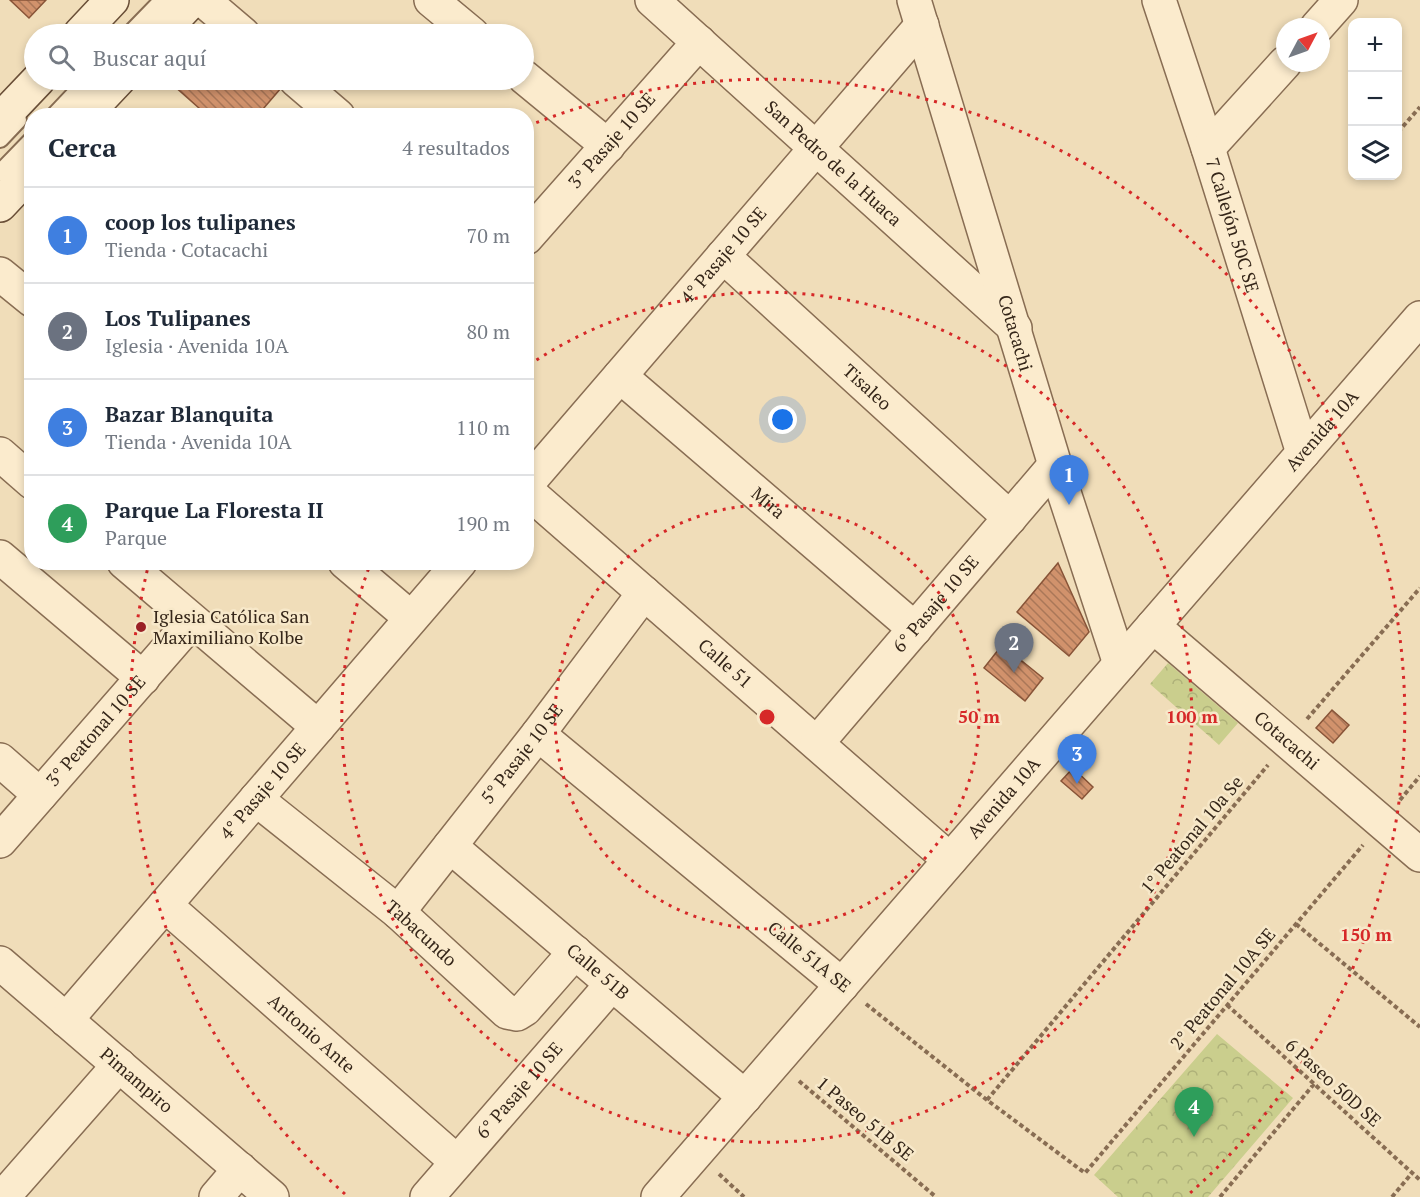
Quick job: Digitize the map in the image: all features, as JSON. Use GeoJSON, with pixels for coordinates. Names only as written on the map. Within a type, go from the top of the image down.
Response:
{"type":"FeatureCollection","features":[{"type":"Feature","properties":{"kind":"street"},"geometry":{"type":"LineString","coordinates":[[89,24],[112,0]]}},
{"type":"Feature","properties":{"kind":"street"},"geometry":{"type":"LineString","coordinates":[[169,24],[192,0]]}},
{"type":"Feature","properties":{"kind":"street"},"geometry":{"type":"LineString","coordinates":[[203,0],[231,24]]}},
{"type":"Feature","properties":{"kind":"street"},"geometry":{"type":"LineString","coordinates":[[431,0],[460,24]]}},
{"type":"Feature","properties":{"kind":"street","name":"San Pedro de la Huaca"},"geometry":{"type":"LineString","coordinates":[[652,0],[1015,328]]}},
{"type":"Feature","properties":{"kind":"street","name":"7 Callejón 50C SE"},"geometry":{"type":"LineString","coordinates":[[1159,0],[1208,148],[1303,453]]}},
{"type":"Feature","properties":{"kind":"street"},"geometry":{"type":"LineString","coordinates":[[1325,18],[1341,0]]}},
{"type":"Feature","properties":{"kind":"street","name":"4° Pasaje 10 SE"},"geometry":{"type":"LineString","coordinates":[[534,478],[816,148],[915,9]]}},
{"type":"Feature","properties":{"kind":"street","name":"Cotacachi"},"geometry":{"type":"LineString","coordinates":[[915,9],[1015,328],[1055,465],[1120,664]]}},
{"type":"Feature","properties":{"kind":"street","name":"3° Pasaje 10 SE"},"geometry":{"type":"LineString","coordinates":[[534,229],[699,42]]}},
{"type":"Feature","properties":{"kind":"street"},"geometry":{"type":"LineString","coordinates":[[1208,148],[1277,72]]}},
{"type":"Feature","properties":{"kind":"street"},"geometry":{"type":"LineString","coordinates":[[534,85],[608,146]]}},
{"type":"Feature","properties":{"kind":"street"},"geometry":{"type":"LineString","coordinates":[[2,119],[29,90]]}},
{"type":"Feature","properties":{"kind":"street"},"geometry":{"type":"LineString","coordinates":[[92,104],[107,90]]}},
{"type":"Feature","properties":{"kind":"street"},"geometry":{"type":"LineString","coordinates":[[308,90],[329,108]]}},
{"type":"Feature","properties":{"kind":"street"},"geometry":{"type":"LineString","coordinates":[[0,205],[24,180]]}},
{"type":"Feature","properties":{"kind":"street","name":"Tisaleo"},"geometry":{"type":"LineString","coordinates":[[723,256],[1010,518]]}},
{"type":"Feature","properties":{"kind":"street"},"geometry":{"type":"LineString","coordinates":[[0,274],[24,294]]}},
{"type":"Feature","properties":{"kind":"street","name":"Avenida 10A"},"geometry":{"type":"LineString","coordinates":[[658,1197],[1420,318]]}},
{"type":"Feature","properties":{"kind":"street","name":"Mira"},"geometry":{"type":"LineString","coordinates":[[620,376],[915,629]]}},
{"type":"Feature","properties":{"kind":"street"},"geometry":{"type":"LineString","coordinates":[[0,454],[24,475]]}},
{"type":"Feature","properties":{"kind":"street","name":"6° Pasaje 10 SE"},"geometry":{"type":"LineString","coordinates":[[817,743],[1055,465]]}},
{"type":"Feature","properties":{"kind":"street","name":"Calle 51"},"geometry":{"type":"LineString","coordinates":[[534,494],[950,860]]}},
{"type":"Feature","properties":{"kind":"street"},"geometry":{"type":"LineString","coordinates":[[0,557],[143,678]]}},
{"type":"Feature","properties":{"kind":"street"},"geometry":{"type":"LineString","coordinates":[[133,570],[318,727]]}},
{"type":"Feature","properties":{"kind":"street"},"geometry":{"type":"LineString","coordinates":[[354,570],[411,618]]}},
{"type":"Feature","properties":{"kind":"street","name":"4° Pasaje 10 SE"},"geometry":{"type":"LineString","coordinates":[[66,1020],[453,570]]}},
{"type":"Feature","properties":{"kind":"street","name":"5° Pasaje 10 SE"},"geometry":{"type":"LineString","coordinates":[[398,912],[644,593]]}},
{"type":"Feature","properties":{"kind":"street","name":"3° Peatonal 10 SE"},"geometry":{"type":"LineString","coordinates":[[0,841],[192,621]]}},
{"type":"Feature","properties":{"kind":"street","name":"Cotacachi"},"geometry":{"type":"LineString","coordinates":[[1153,626],[1420,855]]}},
{"type":"Feature","properties":{"kind":"street","name":"Calle 51A SE"},"geometry":{"type":"LineString","coordinates":[[537,734],[842,985]]}},
{"type":"Feature","properties":{"kind":"street"},"geometry":{"type":"LineString","coordinates":[[0,760],[40,795]]}},
{"type":"Feature","properties":{"kind":"street","name":"Tabacundo"},"geometry":{"type":"LineString","coordinates":[[256,799],[398,912],[507,1012],[517,1014],[525,1009],[575,951]]}},
{"type":"Feature","properties":{"kind":"street","name":"Calle 51B"},"geometry":{"type":"LineString","coordinates":[[450,846],[745,1097]]}},
{"type":"Feature","properties":{"kind":"street","name":"Antonio Ante"},"geometry":{"type":"LineString","coordinates":[[165,905],[458,1162]]}},
{"type":"Feature","properties":{"kind":"street","name":"Pimampiro"},"geometry":{"type":"LineString","coordinates":[[1,966],[272,1197]]}},
{"type":"Feature","properties":{"kind":"street","name":"6° Pasaje 10 SE"},"geometry":{"type":"LineString","coordinates":[[428,1197],[612,984]]}},
{"type":"Feature","properties":{"kind":"street"},"geometry":{"type":"LineString","coordinates":[[3,1197],[119,1065]]}},
{"type":"Feature","properties":{"kind":"street"},"geometry":{"type":"LineString","coordinates":[[216,1197],[240,1169]]}},
{"type":"Feature","properties":{"kind":"lane"},"geometry":{"type":"LineString","coordinates":[[107,24],[130,0]]}},
{"type":"Feature","properties":{"kind":"lane"},"geometry":{"type":"LineString","coordinates":[[139,24],[162,0]]}},
{"type":"Feature","properties":{"kind":"lane"},"geometry":{"type":"LineString","coordinates":[[2,119],[42,90]]}},
{"type":"Feature","properties":{"kind":"lane"},"geometry":{"type":"LineString","coordinates":[[0,173],[24,148]]}},
{"type":"Feature","properties":{"kind":"path"},"geometry":{"type":"LineString","coordinates":[[1402,127],[1420,107]]}},
{"type":"Feature","properties":{"kind":"path","name":"1° Peatonal 10a Se"},"geometry":{"type":"LineString","coordinates":[[987,1100],[1287,742],[1420,588]]}},
{"type":"Feature","properties":{"kind":"path","name":"2° Peatonal 10A SE"},"geometry":{"type":"LineString","coordinates":[[1085,1173],[1382,822]]}},
{"type":"Feature","properties":{"kind":"path"},"geometry":{"type":"LineString","coordinates":[[1296,924],[1420,1027]]}},
{"type":"Feature","properties":{"kind":"path","name":"Calle 51A SE"},"geometry":{"type":"LineString","coordinates":[[842,985],[987,1100],[1085,1173]]}},
{"type":"Feature","properties":{"kind":"path","name":"6 Paseo 50D SE"},"geometry":{"type":"LineString","coordinates":[[1227,1005],[1420,1180]]}},
{"type":"Feature","properties":{"kind":"path","name":"1 Paseo 51B SE"},"geometry":{"type":"LineString","coordinates":[[776,1061],[936,1197]]}},
{"type":"Feature","properties":{"kind":"path"},"geometry":{"type":"LineString","coordinates":[[1220,1197],[1314,1084]]}},
{"type":"Feature","properties":{"kind":"path"},"geometry":{"type":"LineString","coordinates":[[1392,1197],[1412,1173]]}},
{"type":"Feature","properties":{"kind":"green space"},"geometry":{"type":"Polygon","coordinates":[[[1168,663],[1238,723],[1219,745],[1150,684],[1168,663]]]}},
{"type":"Feature","properties":{"kind":"green space"},"geometry":{"type":"Polygon","coordinates":[[[1217,1034],[1293,1098],[1208,1197],[1118,1197],[1094,1175],[1217,1034]]]}},
{"type":"Feature","properties":{"kind":"building"},"geometry":{"type":"Polygon","coordinates":[[[10,0],[46,0],[29,18],[10,0]]]}},
{"type":"Feature","properties":{"kind":"building"},"geometry":{"type":"Polygon","coordinates":[[[179,90],[279,90],[264,108],[199,108],[179,90]]]}},
{"type":"Feature","properties":{"kind":"building"},"geometry":{"type":"Polygon","coordinates":[[[1058,563],[1089,632],[1069,656],[1017,612],[1058,563]]]}},
{"type":"Feature","properties":{"kind":"building"},"geometry":{"type":"Polygon","coordinates":[[[1002,645],[1043,678],[1025,701],[984,668],[1002,645]]]}},
{"type":"Feature","properties":{"kind":"building"},"geometry":{"type":"Polygon","coordinates":[[[1332,710],[1349,725],[1333,743],[1316,728],[1332,710]]]}},
{"type":"Feature","properties":{"kind":"building"},"geometry":{"type":"Polygon","coordinates":[[[1073,768],[1093,787],[1082,799],[1061,781],[1073,768]]]}},
{"type":"Feature","properties":{"kind":"place","name":"coop los tulipanes"},"geometry":{"type":"Point","coordinates":[1069,505]}},
{"type":"Feature","properties":{"kind":"place","name":"Iglesia Católica San Maximiliano Kolbe"},"geometry":{"type":"Point","coordinates":[141,627]}},
{"type":"Feature","properties":{"kind":"place","name":"Los Tulipanes"},"geometry":{"type":"Point","coordinates":[1014,673]}},
{"type":"Feature","properties":{"kind":"place","name":"Bazar Blanquita"},"geometry":{"type":"Point","coordinates":[1077,784]}},
{"type":"Feature","properties":{"kind":"place","name":"Parque La Floresta II"},"geometry":{"type":"Point","coordinates":[1194,1137]}}]}
